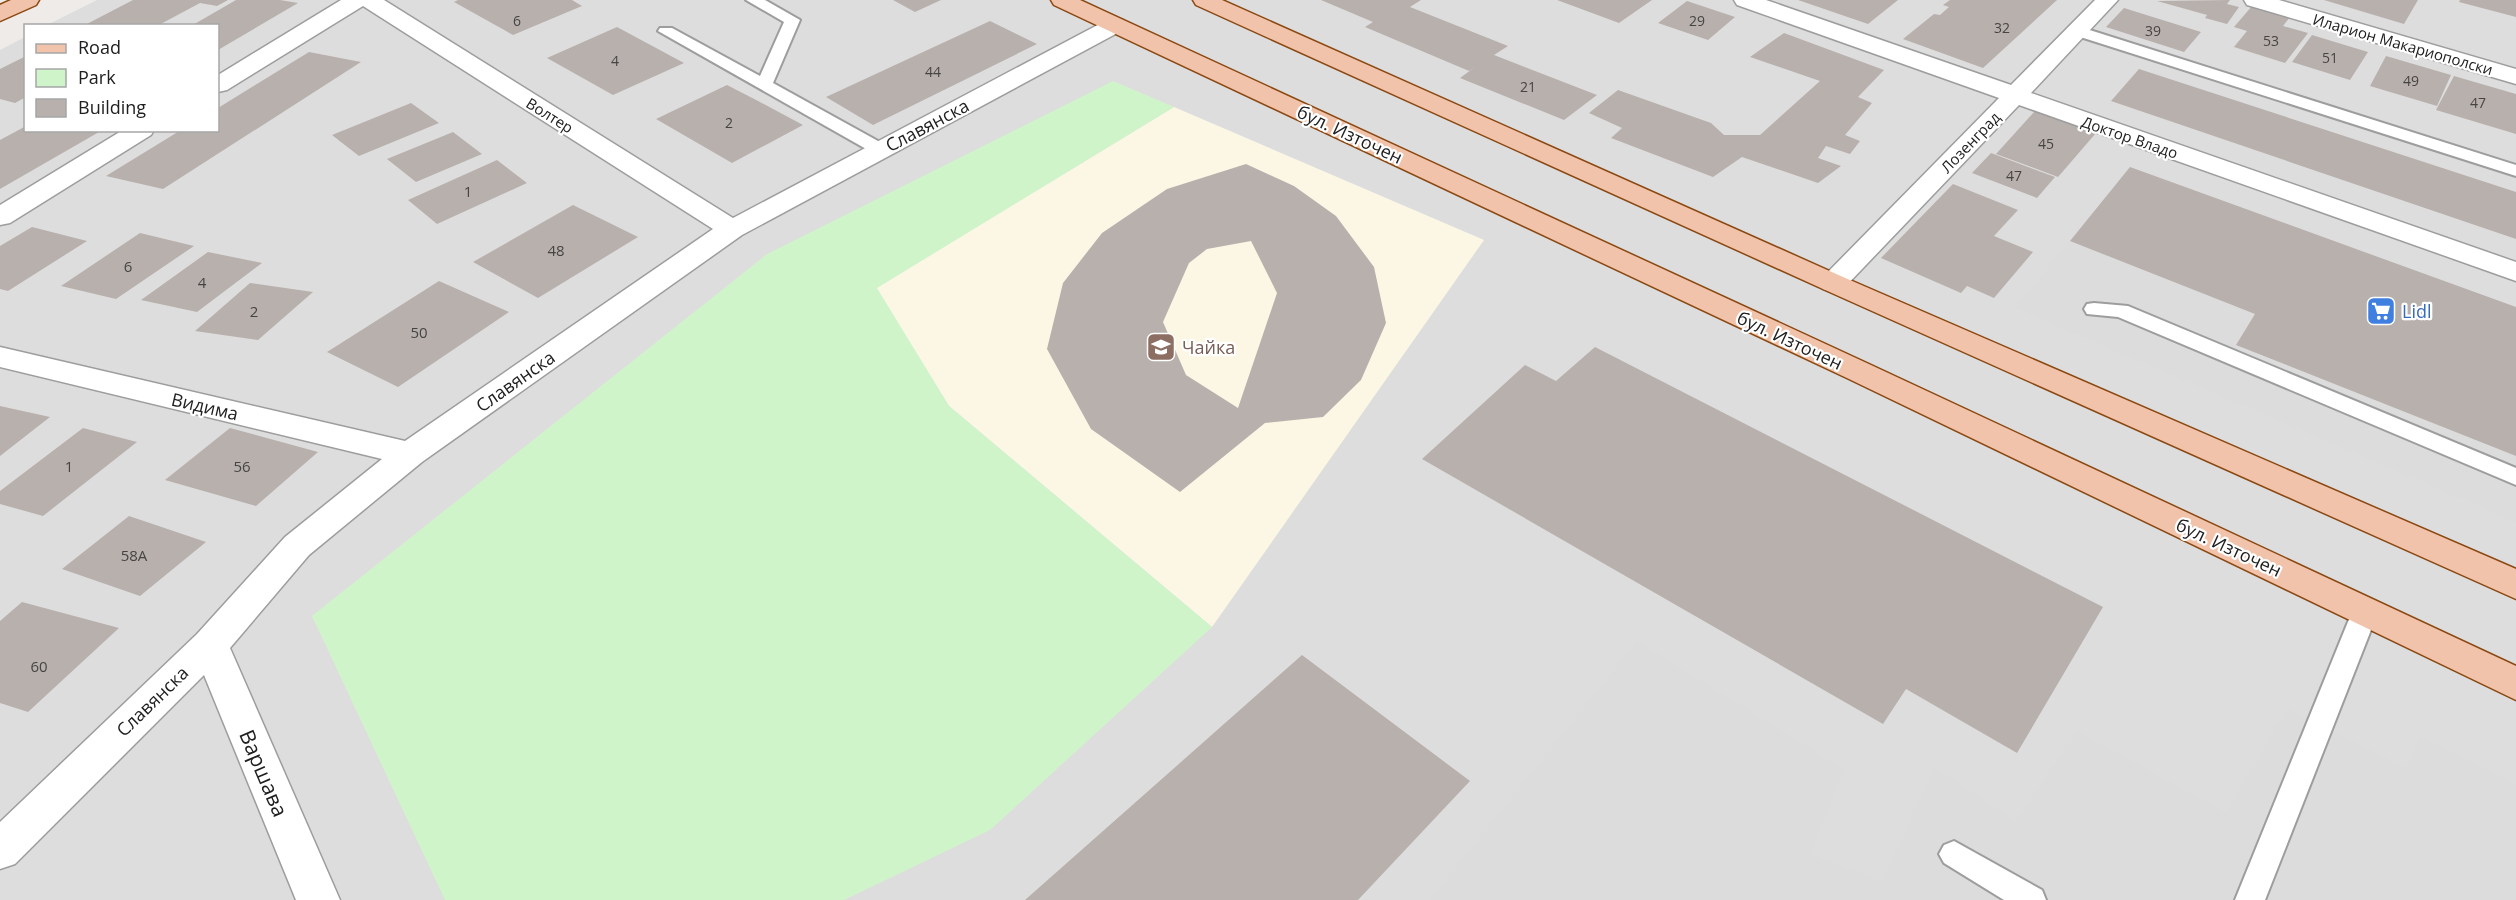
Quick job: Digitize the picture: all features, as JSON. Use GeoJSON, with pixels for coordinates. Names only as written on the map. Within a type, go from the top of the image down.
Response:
{"type":"FeatureCollection","features":[{"type":"Feature","properties":{"kind":"main road"},"geometry":{"type":"LineString","coordinates":[[0,14],[28,0]]}},
{"type":"Feature","properties":{"kind":"main road","name":"бул. Източен"},"geometry":{"type":"LineString","coordinates":[[1062,0],[1849,367],[2516,684]]}},
{"type":"Feature","properties":{"kind":"main road"},"geometry":{"type":"LineString","coordinates":[[1204,0],[1833,283],[2516,585]]}},
{"type":"Feature","properties":{"kind":"street"},"geometry":{"type":"LineString","coordinates":[[219,84],[357,0]]}},
{"type":"Feature","properties":{"kind":"street","name":"Волтер"},"geometry":{"type":"LineString","coordinates":[[369,0],[732,230]]}},
{"type":"Feature","properties":{"kind":"street","name":"Доктор Владо"},"geometry":{"type":"LineString","coordinates":[[1745,0],[2014,97],[2516,272]]}},
{"type":"Feature","properties":{"kind":"street","name":"Лозенград"},"geometry":{"type":"LineString","coordinates":[[1833,283],[2107,0]]}},
{"type":"Feature","properties":{"kind":"street","name":"Иларион Макариополски"},"geometry":{"type":"LineString","coordinates":[[2255,0],[2516,77]]}},
{"type":"Feature","properties":{"kind":"street","name":"Славянска"},"geometry":{"type":"LineString","coordinates":[[0,850],[210,645],[297,546],[410,454],[732,230],[1115,25]]}},
{"type":"Feature","properties":{"kind":"street"},"geometry":{"type":"LineString","coordinates":[[0,217],[139,132]]}},
{"type":"Feature","properties":{"kind":"street","name":"Видима"},"geometry":{"type":"LineString","coordinates":[[0,357],[410,454]]}},
{"type":"Feature","properties":{"kind":"street","name":"Варшава"},"geometry":{"type":"LineString","coordinates":[[210,645],[318,900]]}},
{"type":"Feature","properties":{"kind":"lane"},"geometry":{"type":"LineString","coordinates":[[754,0],[792,20],[764,85]]}},
{"type":"Feature","properties":{"kind":"lane"},"geometry":{"type":"LineString","coordinates":[[666,31],[881,150]]}},
{"type":"Feature","properties":{"kind":"lane"},"geometry":{"type":"LineString","coordinates":[[2077,31],[2516,171]]}},
{"type":"Feature","properties":{"kind":"lane"},"geometry":{"type":"LineString","coordinates":[[2094,309],[2121,311],[2516,477]]}},
{"type":"Feature","properties":{"kind":"lane"},"geometry":{"type":"LineString","coordinates":[[2250,900],[2365,612]]}},
{"type":"Feature","properties":{"kind":"lane"},"geometry":{"type":"LineString","coordinates":[[1954,854],[2031,900]]}},
{"type":"Feature","properties":{"kind":"shaded area"},"geometry":{"type":"Polygon","coordinates":[[[97,0],[2516,0],[2516,900],[0,900],[0,50],[24,38],[24,132],[219,132],[219,24],[49,24],[97,0]]]}},
{"type":"Feature","properties":{"kind":"shaded area","name":"Чайка"},"geometry":{"type":"Polygon","coordinates":[[[1174,107],[1484,240],[1212,627],[949,406],[876,288],[1174,107]]]}},
{"type":"Feature","properties":{"kind":"shaded area"},"geometry":{"type":"Polygon","coordinates":[[[2070,241],[2255,314],[2236,346],[2516,456],[2516,522],[2015,308],[2070,241]]]}},
{"type":"Feature","properties":{"kind":"shaded area"},"geometry":{"type":"Polygon","coordinates":[[[1637,641],[1844,770],[1810,854],[1881,881],[1935,768],[2016,821],[2077,731],[2226,813],[2287,708],[2406,768],[2420,737],[2516,785],[2516,900],[1430,900],[1637,641]]]}},
{"type":"Feature","properties":{"kind":"green space"},"geometry":{"type":"Polygon","coordinates":[[[1113,81],[1174,107],[877,288],[949,406],[1212,627],[990,830],[844,900],[445,900],[312,616],[767,254],[1113,81]]]}},
{"type":"Feature","properties":{"kind":"building"},"geometry":{"type":"Polygon","coordinates":[[[133,0],[228,0],[217,6],[200,3],[161,24],[87,24],[133,0]]]}},
{"type":"Feature","properties":{"kind":"building"},"geometry":{"type":"Polygon","coordinates":[[[236,0],[280,0],[298,3],[219,49],[219,24],[194,24],[236,0]]]}},
{"type":"Feature","properties":{"kind":"building"},"geometry":{"type":"Polygon","coordinates":[[[458,0],[572,0],[582,6],[513,35],[454,2],[458,0]]]}},
{"type":"Feature","properties":{"kind":"building"},"geometry":{"type":"Polygon","coordinates":[[[893,0],[941,0],[915,12],[893,0]]]}},
{"type":"Feature","properties":{"kind":"building"},"geometry":{"type":"Polygon","coordinates":[[[1321,0],[1421,0],[1410,7],[1508,46],[1494,55],[1597,95],[1564,120],[1460,78],[1475,67],[1469,71],[1365,27],[1373,22],[1321,0]]]}},
{"type":"Feature","properties":{"kind":"building"},"geometry":{"type":"Polygon","coordinates":[[[1557,0],[1652,0],[1619,23],[1557,0]]]}},
{"type":"Feature","properties":{"kind":"building"},"geometry":{"type":"Polygon","coordinates":[[[1798,0],[1898,0],[1868,24],[1798,0]]]}},
{"type":"Feature","properties":{"kind":"building"},"geometry":{"type":"Polygon","coordinates":[[[1950,0],[2057,0],[1983,68],[1903,39],[1934,14],[1940,15],[1949,7],[1943,5],[1950,0]]]}},
{"type":"Feature","properties":{"kind":"building"},"geometry":{"type":"Polygon","coordinates":[[[2230,0],[2227,4],[2239,7],[2227,24],[2205,18],[2207,15],[2157,1],[2230,0]]]}},
{"type":"Feature","properties":{"kind":"building"},"geometry":{"type":"Polygon","coordinates":[[[2324,0],[2418,0],[2404,24],[2324,0]]]}},
{"type":"Feature","properties":{"kind":"building"},"geometry":{"type":"Polygon","coordinates":[[[2460,0],[2516,0],[2516,17],[2459,2],[2460,0]]]}},
{"type":"Feature","properties":{"kind":"building"},"geometry":{"type":"Polygon","coordinates":[[[1687,1],[1735,17],[1708,40],[1658,23],[1687,1]]]}},
{"type":"Feature","properties":{"kind":"building"},"geometry":{"type":"Polygon","coordinates":[[[2252,6],[2290,17],[2283,26],[2308,33],[2285,63],[2234,47],[2247,31],[2234,27],[2252,6]]]}},
{"type":"Feature","properties":{"kind":"building"},"geometry":{"type":"Polygon","coordinates":[[[2124,8],[2201,32],[2184,52],[2106,27],[2124,8]]]}},
{"type":"Feature","properties":{"kind":"building"},"geometry":{"type":"Polygon","coordinates":[[[990,21],[1037,44],[873,125],[826,97],[990,21]]]}},
{"type":"Feature","properties":{"kind":"building"},"geometry":{"type":"Polygon","coordinates":[[[617,27],[684,63],[613,95],[547,58],[617,27]]]}},
{"type":"Feature","properties":{"kind":"building"},"geometry":{"type":"Polygon","coordinates":[[[1784,33],[1884,70],[1858,97],[1872,103],[1845,135],[1860,141],[1850,154],[1826,146],[1818,158],[1841,166],[1818,183],[1742,157],[1713,177],[1611,138],[1622,128],[1589,113],[1618,90],[1711,123],[1724,135],[1760,135],[1820,81],[1750,57],[1784,33]]]}},
{"type":"Feature","properties":{"kind":"building"},"geometry":{"type":"Polygon","coordinates":[[[2312,35],[2368,52],[2350,80],[2292,62],[2312,35]]]}},
{"type":"Feature","properties":{"kind":"building"},"geometry":{"type":"Polygon","coordinates":[[[309,52],[361,62],[163,189],[106,176],[178,132],[219,132],[219,107],[309,52]]]}},
{"type":"Feature","properties":{"kind":"building"},"geometry":{"type":"Polygon","coordinates":[[[2386,56],[2451,75],[2437,106],[2370,86],[2386,56]]]}},
{"type":"Feature","properties":{"kind":"building"},"geometry":{"type":"Polygon","coordinates":[[[24,57],[24,98],[15,103],[0,99],[0,69],[24,57]]]}},
{"type":"Feature","properties":{"kind":"building"},"geometry":{"type":"Polygon","coordinates":[[[2139,69],[2516,192],[2516,239],[2111,101],[2139,69]]]}},
{"type":"Feature","properties":{"kind":"building"},"geometry":{"type":"Polygon","coordinates":[[[2454,76],[2516,94],[2516,134],[2436,110],[2454,76]]]}},
{"type":"Feature","properties":{"kind":"building"},"geometry":{"type":"Polygon","coordinates":[[[727,85],[803,125],[732,163],[656,119],[727,85]]]}},
{"type":"Feature","properties":{"kind":"building"},"geometry":{"type":"Polygon","coordinates":[[[411,103],[439,123],[359,156],[332,135],[411,103]]]}},
{"type":"Feature","properties":{"kind":"building"},"geometry":{"type":"Polygon","coordinates":[[[2035,111],[2096,133],[2058,177],[1996,154],[2035,111]]]}},
{"type":"Feature","properties":{"kind":"building"},"geometry":{"type":"Polygon","coordinates":[[[24,127],[24,132],[99,132],[0,189],[0,140],[24,127]]]}},
{"type":"Feature","properties":{"kind":"building"},"geometry":{"type":"Polygon","coordinates":[[[453,132],[482,154],[416,182],[387,159],[453,132]]]}},
{"type":"Feature","properties":{"kind":"building"},"geometry":{"type":"Polygon","coordinates":[[[1991,153],[2055,177],[2037,198],[1972,173],[1991,153]]]}},
{"type":"Feature","properties":{"kind":"building"},"geometry":{"type":"Polygon","coordinates":[[[497,160],[527,183],[437,224],[408,200],[497,160]]]}},
{"type":"Feature","properties":{"kind":"building"},"geometry":{"type":"Polygon","coordinates":[[[1246,164],[1294,186],[1336,216],[1374,267],[1386,323],[1361,380],[1323,417],[1265,423],[1180,492],[1091,429],[1047,349],[1063,283],[1102,233],[1167,189],[1246,164]],[[1251,241],[1207,249],[1189,263],[1163,322],[1186,375],[1238,408],[1277,293],[1251,241]]]}},
{"type":"Feature","properties":{"kind":"building","name":"Lidl"},"geometry":{"type":"Polygon","coordinates":[[[2130,167],[2516,307],[2516,456],[2236,345],[2255,314],[2070,241],[2130,167]]]}},
{"type":"Feature","properties":{"kind":"building"},"geometry":{"type":"Polygon","coordinates":[[[1953,184],[2018,210],[1994,236],[2033,252],[1994,298],[1967,286],[1961,293],[1881,258],[1953,184]]]}},
{"type":"Feature","properties":{"kind":"building"},"geometry":{"type":"Polygon","coordinates":[[[573,205],[638,237],[538,298],[473,262],[573,205]]]}},
{"type":"Feature","properties":{"kind":"building"},"geometry":{"type":"Polygon","coordinates":[[[32,227],[87,241],[8,291],[0,289],[0,246],[32,227]]]}},
{"type":"Feature","properties":{"kind":"building"},"geometry":{"type":"Polygon","coordinates":[[[140,233],[194,246],[116,299],[61,286],[140,233]]]}},
{"type":"Feature","properties":{"kind":"building"},"geometry":{"type":"Polygon","coordinates":[[[208,252],[262,263],[197,312],[141,300],[208,252]]]}},
{"type":"Feature","properties":{"kind":"building"},"geometry":{"type":"Polygon","coordinates":[[[439,281],[509,312],[398,387],[327,352],[439,281]]]}},
{"type":"Feature","properties":{"kind":"building"},"geometry":{"type":"Polygon","coordinates":[[[250,283],[313,292],[258,340],[195,331],[250,283]]]}},
{"type":"Feature","properties":{"kind":"building"},"geometry":{"type":"Polygon","coordinates":[[[1595,347],[2103,607],[2017,753],[1906,689],[1883,724],[1422,459],[1525,365],[1556,381],[1595,347]]]}},
{"type":"Feature","properties":{"kind":"building"},"geometry":{"type":"Polygon","coordinates":[[[0,406],[50,417],[0,456],[0,406]]]}},
{"type":"Feature","properties":{"kind":"building"},"geometry":{"type":"Polygon","coordinates":[[[83,428],[137,442],[43,516],[0,504],[0,491],[83,428]]]}},
{"type":"Feature","properties":{"kind":"building"},"geometry":{"type":"Polygon","coordinates":[[[230,428],[318,452],[256,506],[165,480],[230,428]]]}},
{"type":"Feature","properties":{"kind":"building"},"geometry":{"type":"Polygon","coordinates":[[[129,516],[206,542],[140,596],[62,569],[129,516]]]}},
{"type":"Feature","properties":{"kind":"building"},"geometry":{"type":"Polygon","coordinates":[[[22,602],[119,628],[28,712],[0,703],[0,621],[22,602]]]}},
{"type":"Feature","properties":{"kind":"building"},"geometry":{"type":"Polygon","coordinates":[[[1302,655],[1470,781],[1358,900],[1025,900],[1302,655]]]}},
{"type":"Feature","properties":{"kind":"place","name":"Lidl"},"geometry":{"type":"Point","coordinates":[2381,311]}},
{"type":"Feature","properties":{"kind":"place","name":"Чайка"},"geometry":{"type":"Point","coordinates":[1161,347]}}]}
